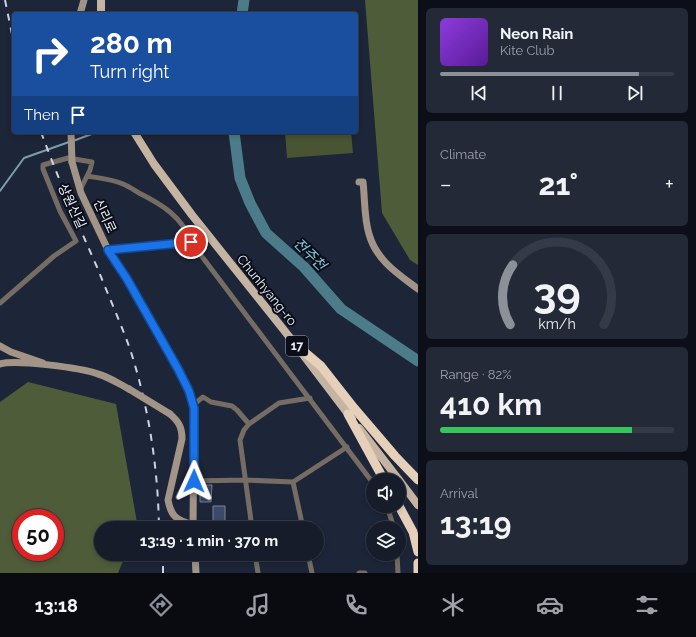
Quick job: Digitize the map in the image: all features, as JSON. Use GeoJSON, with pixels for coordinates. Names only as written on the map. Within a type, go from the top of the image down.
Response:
{"type":"FeatureCollection","features":[{"type":"Feature","properties":{"kind":"highway"},"geometry":{"type":"LineString","coordinates":[[295,344],[321,366],[364,420],[418,480]]}},
{"type":"Feature","properties":{"kind":"highway"},"geometry":{"type":"LineString","coordinates":[[348,414],[380,473]]}},
{"type":"Feature","properties":{"kind":"highway"},"geometry":{"type":"LineString","coordinates":[[402,513],[413,532],[418,552]]}},
{"type":"Feature","properties":{"kind":"highway"},"geometry":{"type":"LineString","coordinates":[[418,563],[418,573]]}},
{"type":"Feature","properties":{"kind":"main road"},"geometry":{"type":"LineString","coordinates":[[81,12],[84,0]]}},
{"type":"Feature","properties":{"kind":"main road"},"geometry":{"type":"LineString","coordinates":[[101,0],[101,12]]}},
{"type":"Feature","properties":{"kind":"main road","name":"신리로"},"geometry":{"type":"LineString","coordinates":[[71,134],[72,162],[80,190],[108,250],[127,279],[189,391],[193,405],[194,422],[193,521]]}},
{"type":"Feature","properties":{"kind":"main road","name":"Chunhyang-ro"},"geometry":{"type":"LineString","coordinates":[[135,134],[154,164],[192,216],[295,344],[394,473]]}},
{"type":"Feature","properties":{"kind":"main road"},"geometry":{"type":"LineString","coordinates":[[359,182],[363,182],[367,225],[372,242],[379,254],[389,266],[418,289]]}},
{"type":"Feature","properties":{"kind":"main road"},"geometry":{"type":"LineString","coordinates":[[0,346],[11,352],[52,366]]}},
{"type":"Feature","properties":{"kind":"main road"},"geometry":{"type":"LineString","coordinates":[[0,364],[15,362],[52,366],[98,374],[129,389],[170,414],[179,423],[182,430],[182,439],[168,500],[169,508],[173,516],[182,521]]}},
{"type":"Feature","properties":{"kind":"main road","name":"Chunhyang-ro"},"geometry":{"type":"LineString","coordinates":[[406,489],[418,505]]}},
{"type":"Feature","properties":{"kind":"main road"},"geometry":{"type":"LineString","coordinates":[[195,561],[196,573]]}},
{"type":"Feature","properties":{"kind":"street","name":"상원신길"},"geometry":{"type":"LineString","coordinates":[[0,303],[54,256],[76,241],[60,211],[43,169],[43,165],[68,158],[92,162],[80,190]]}},
{"type":"Feature","properties":{"kind":"street"},"geometry":{"type":"LineString","coordinates":[[86,176],[122,184],[154,199],[176,216],[188,232],[191,242],[366,473]]}},
{"type":"Feature","properties":{"kind":"street"},"geometry":{"type":"LineString","coordinates":[[108,250],[191,242]]}},
{"type":"Feature","properties":{"kind":"street"},"geometry":{"type":"LineString","coordinates":[[193,405],[203,396],[211,402],[232,406],[249,424]]}},
{"type":"Feature","properties":{"kind":"street"},"geometry":{"type":"LineString","coordinates":[[251,521],[240,440],[244,430],[249,424],[279,403],[310,398]]}},
{"type":"Feature","properties":{"kind":"street"},"geometry":{"type":"LineString","coordinates":[[194,481],[245,480],[293,482],[347,447]]}},
{"type":"Feature","properties":{"kind":"street"},"geometry":{"type":"LineString","coordinates":[[293,482],[301,521]]}},
{"type":"Feature","properties":{"kind":"street"},"geometry":{"type":"LineString","coordinates":[[256,561],[258,573]]}},
{"type":"Feature","properties":{"kind":"street"},"geometry":{"type":"LineString","coordinates":[[309,561],[312,573]]}},
{"type":"Feature","properties":{"kind":"street"},"geometry":{"type":"LineString","coordinates":[[397,561],[398,573]]}},
{"type":"Feature","properties":{"kind":"street"},"geometry":{"type":"LineString","coordinates":[[360,573],[365,573]]}},
{"type":"Feature","properties":{"kind":"green space"},"geometry":{"type":"Polygon","coordinates":[[[365,0],[418,0],[418,265],[410,260],[382,213],[365,0]]]}},
{"type":"Feature","properties":{"kind":"green space"},"geometry":{"type":"Polygon","coordinates":[[[285,134],[351,134],[353,153],[287,158],[285,134]]]}},
{"type":"Feature","properties":{"kind":"green space"},"geometry":{"type":"Polygon","coordinates":[[[28,382],[116,404],[137,521],[94,521],[94,561],[123,561],[118,573],[0,573],[0,402],[28,382]]]}},
{"type":"Feature","properties":{"kind":"building"},"geometry":{"type":"Polygon","coordinates":[[[200,485],[212,485],[211,502],[200,502],[200,485]]]}},
{"type":"Feature","properties":{"kind":"building"},"geometry":{"type":"Polygon","coordinates":[[[213,506],[225,506],[225,521],[213,521],[213,506]]]}},
{"type":"Feature","properties":{"kind":"waterway","name":"전주천"},"geometry":{"type":"LineString","coordinates":[[242,12],[244,0]]}},
{"type":"Feature","properties":{"kind":"waterway"},"geometry":{"type":"LineString","coordinates":[[73,141],[92,134]]}},
{"type":"Feature","properties":{"kind":"waterway","name":"전주천"},"geometry":{"type":"LineString","coordinates":[[234,134],[240,178],[250,203],[266,233],[304,267],[341,309],[418,361]]}},
{"type":"Feature","properties":{"kind":"waterway"},"geometry":{"type":"LineString","coordinates":[[0,191],[24,158],[69,142]]}},
{"type":"Feature","properties":{"kind":"railway"},"geometry":{"type":"LineString","coordinates":[[5,0],[12,34]]}},
{"type":"Feature","properties":{"kind":"railway"},"geometry":{"type":"LineString","coordinates":[[42,134],[131,352],[148,417],[157,483],[159,521]]}},
{"type":"Feature","properties":{"kind":"railway"},"geometry":{"type":"LineString","coordinates":[[163,561],[163,573]]}},
{"type":"Feature","properties":{"kind":"route"},"geometry":{"type":"LineString","coordinates":[[191,242],[108,250],[127,279],[189,391],[194,408],[194,481]]}}]}
